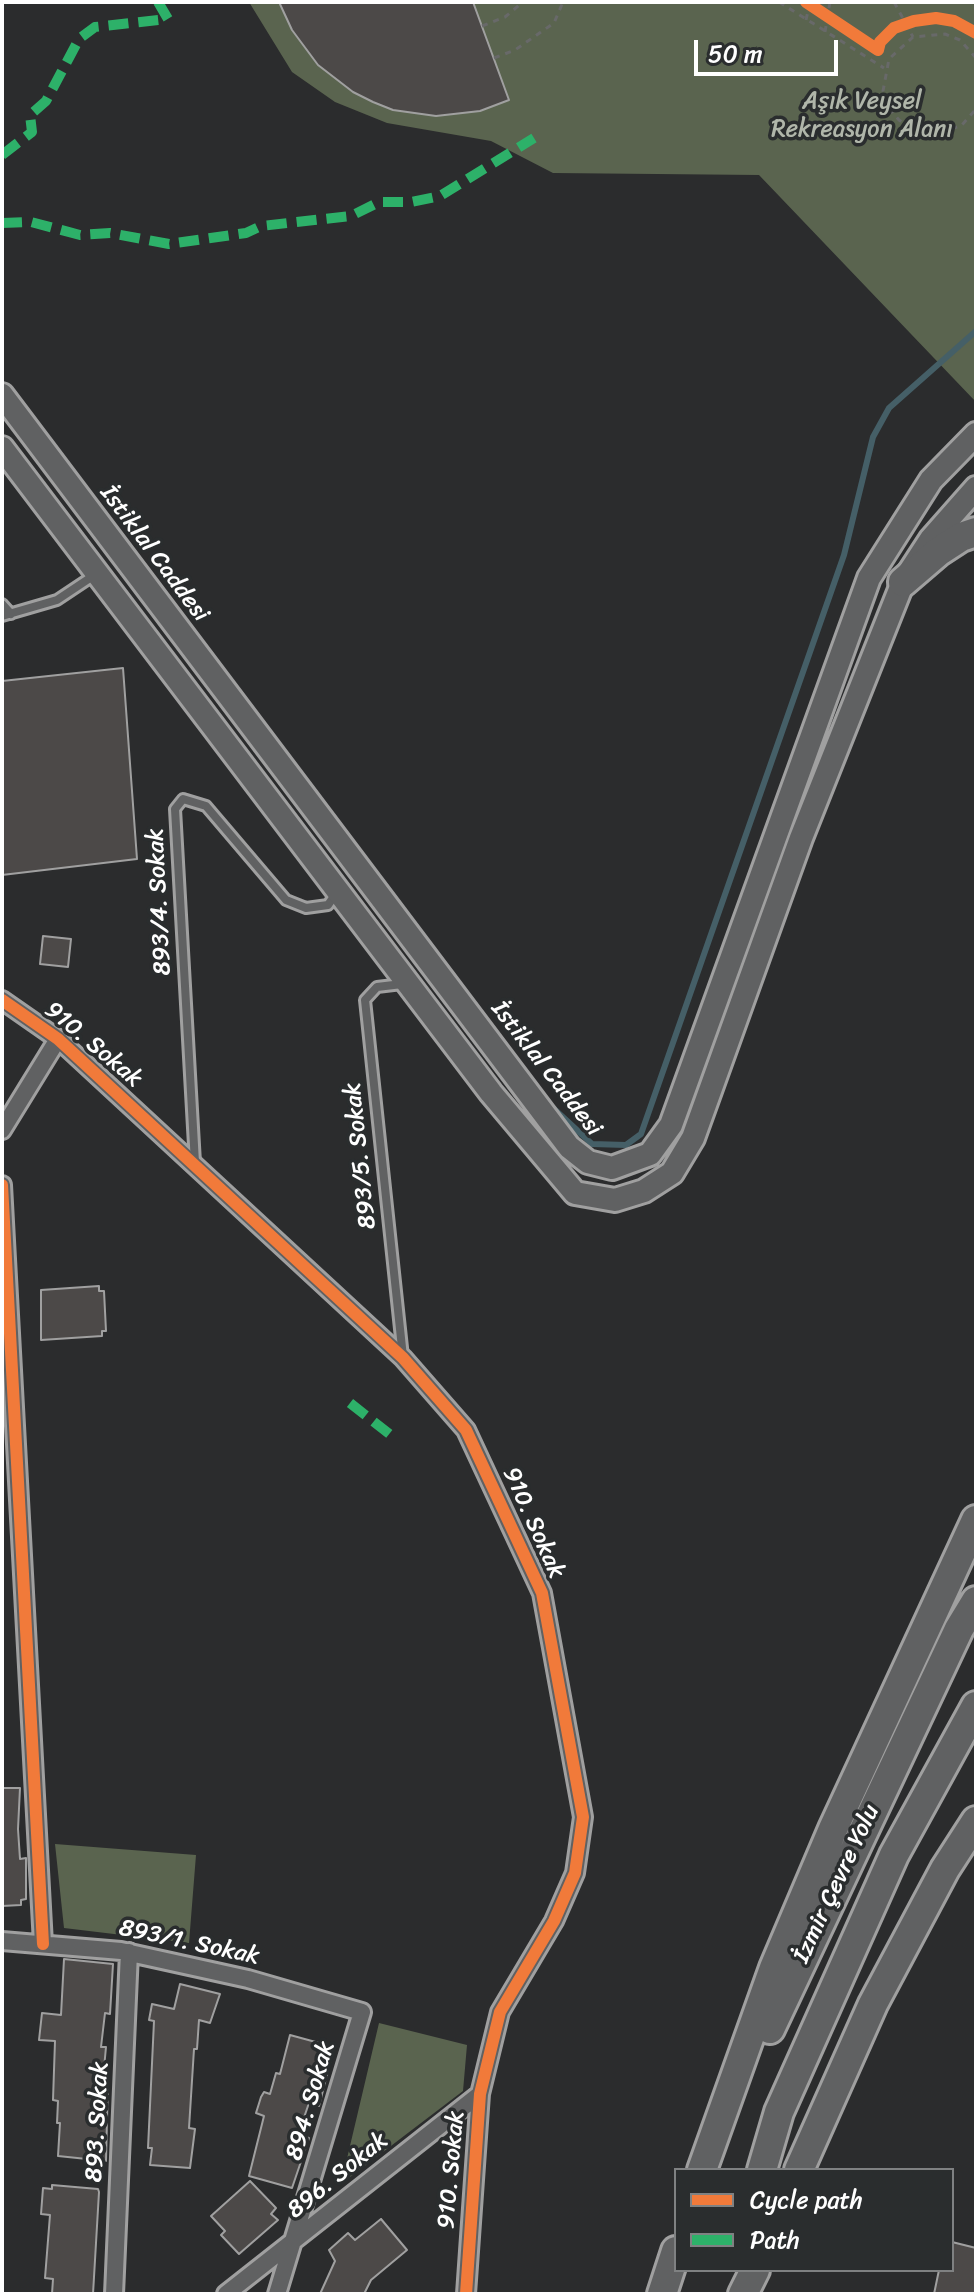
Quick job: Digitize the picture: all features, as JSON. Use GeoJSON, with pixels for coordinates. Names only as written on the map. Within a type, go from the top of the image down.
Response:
{"type":"FeatureCollection","features":[{"type":"Feature","properties":{"kind":"highway"},"geometry":{"type":"LineString","coordinates":[[903,582],[938,552],[961,537],[976,532]]}},
{"type":"Feature","properties":{"kind":"highway"},"geometry":{"type":"LineString","coordinates":[[704,2168],[792,1926],[904,1671],[976,1520]]}},
{"type":"Feature","properties":{"kind":"highway","name":"İzmir Çevre Yolu"},"geometry":{"type":"LineString","coordinates":[[704,2168],[959,1629],[976,1601]]}},
{"type":"Feature","properties":{"kind":"highway","name":"İzmir Çevre Yolu"},"geometry":{"type":"LineString","coordinates":[[763,2168],[779,2112],[894,1855],[976,1706]]}},
{"type":"Feature","properties":{"kind":"highway"},"geometry":{"type":"LineString","coordinates":[[800,2168],[873,2004],[945,1869],[976,1821]]}},
{"type":"Feature","properties":{"kind":"highway"},"geometry":{"type":"LineString","coordinates":[[662,2294],[674,2257]]}},
{"type":"Feature","properties":{"kind":"highway"},"geometry":{"type":"LineString","coordinates":[[726,2294],[732,2272]]}},
{"type":"Feature","properties":{"kind":"highway"},"geometry":{"type":"LineString","coordinates":[[743,2294],[754,2272]]}},
{"type":"Feature","properties":{"kind":"main road","name":"İstiklal Caddesi"},"geometry":{"type":"LineString","coordinates":[[2,395],[569,1147],[588,1162],[612,1168],[650,1154],[671,1125],[869,578],[931,480],[976,434]]}},
{"type":"Feature","properties":{"kind":"main road"},"geometry":{"type":"LineString","coordinates":[[2,448],[10,469],[97,574],[491,1093],[575,1193],[615,1200],[644,1191],[672,1173],[699,1123],[801,838],[903,582],[931,539],[976,488]]}},
{"type":"Feature","properties":{"kind":"street","name":"910. Sokak"},"geometry":{"type":"LineString","coordinates":[[2,1000],[58,1039],[403,1358],[466,1430],[542,1593],[583,1817],[575,1873],[554,1921],[500,2012],[480,2094],[466,2294]]}},
{"type":"Feature","properties":{"kind":"street"},"geometry":{"type":"LineString","coordinates":[[2,1130],[58,1039]]}},
{"type":"Feature","properties":{"kind":"street"},"geometry":{"type":"LineString","coordinates":[[2,1185],[43,1944]]}},
{"type":"Feature","properties":{"kind":"street","name":"893/1. Sokak"},"geometry":{"type":"LineString","coordinates":[[2,1941],[129,1952],[248,1979],[362,2012]]}},
{"type":"Feature","properties":{"kind":"street","name":"893. Sokak"},"geometry":{"type":"LineString","coordinates":[[114,2294],[129,1952]]}},
{"type":"Feature","properties":{"kind":"street","name":"894. Sokak"},"geometry":{"type":"LineString","coordinates":[[277,2294],[295,2243],[362,2012]]}},
{"type":"Feature","properties":{"kind":"street","name":"896. Sokak"},"geometry":{"type":"LineString","coordinates":[[226,2294],[295,2243],[480,2094]]}},
{"type":"Feature","properties":{"kind":"lane"},"geometry":{"type":"LineString","coordinates":[[2,604],[6,615],[57,600],[97,574]]}},
{"type":"Feature","properties":{"kind":"lane","name":"893/4. Sokak"},"geometry":{"type":"LineString","coordinates":[[195,1166],[175,809],[183,799],[206,806],[286,900],[306,908],[317,907],[328,905],[338,891]]}},
{"type":"Feature","properties":{"kind":"lane","name":"893/5. Sokak"},"geometry":{"type":"LineString","coordinates":[[403,1358],[365,1000],[377,987],[395,983],[409,985]]}},
{"type":"Feature","properties":{"kind":"path"},"geometry":{"type":"LineString","coordinates":[[482,26],[505,17],[523,2]]}},
{"type":"Feature","properties":{"kind":"path"},"geometry":{"type":"LineString","coordinates":[[494,58],[515,50],[554,23],[563,2]]}},
{"type":"Feature","properties":{"kind":"path"},"geometry":{"type":"LineString","coordinates":[[779,2],[885,69]]}},
{"type":"Feature","properties":{"kind":"path"},"geometry":{"type":"LineString","coordinates":[[825,32],[830,2]]}},
{"type":"Feature","properties":{"kind":"path"},"geometry":{"type":"LineString","coordinates":[[894,2],[900,26],[913,37]]}},
{"type":"Feature","properties":{"kind":"path"},"geometry":{"type":"LineString","coordinates":[[806,20],[809,3],[878,50]]}},
{"type":"Feature","properties":{"kind":"path"},"geometry":{"type":"LineString","coordinates":[[900,26],[925,19]]}},
{"type":"Feature","properties":{"kind":"path"},"geometry":{"type":"LineString","coordinates":[[976,57],[960,40],[945,34],[913,37],[899,46],[885,69],[883,91],[888,107],[913,130],[946,132],[961,126],[976,109]]}},
{"type":"Feature","properties":{"kind":"green space","name":"Aşık Veysel Rekreasyon Alanı"},"geometry":{"type":"Polygon","coordinates":[[[249,2],[976,2],[976,402],[759,175],[553,173],[491,141],[387,123],[335,102],[292,72],[249,2]]]}},
{"type":"Feature","properties":{"kind":"green space"},"geometry":{"type":"Polygon","coordinates":[[[55,1844],[196,1855],[189,1943],[64,1928],[55,1844]]]}},
{"type":"Feature","properties":{"kind":"green space"},"geometry":{"type":"Polygon","coordinates":[[[379,2023],[467,2045],[463,2091],[341,2184],[379,2023]]]}},
{"type":"Feature","properties":{"kind":"building"},"geometry":{"type":"Polygon","coordinates":[[[279,2],[473,2],[509,100],[480,111],[436,116],[393,110],[373,102],[353,92],[318,65],[292,30],[279,2]]]}},
{"type":"Feature","properties":{"kind":"building"},"geometry":{"type":"Polygon","coordinates":[[[123,668],[137,859],[2,875],[2,681],[123,668]]]}},
{"type":"Feature","properties":{"kind":"building"},"geometry":{"type":"Polygon","coordinates":[[[43,936],[71,939],[68,967],[40,964],[43,936]]]}},
{"type":"Feature","properties":{"kind":"building"},"geometry":{"type":"Polygon","coordinates":[[[99,1286],[99,1291],[104,1291],[106,1331],[102,1331],[102,1336],[41,1340],[41,1290],[99,1286]]]}},
{"type":"Feature","properties":{"kind":"building"},"geometry":{"type":"Polygon","coordinates":[[[2,1788],[20,1788],[20,1859],[26,1858],[26,1899],[21,1900],[21,1905],[2,1906],[2,1788]]]}},
{"type":"Feature","properties":{"kind":"building"},"geometry":{"type":"Polygon","coordinates":[[[64,1959],[113,1964],[110,2014],[105,2013],[101,2047],[106,2047],[103,2079],[108,2079],[106,2161],[58,2156],[60,2123],[57,2123],[58,2101],[53,2100],[55,2041],[39,2040],[42,2013],[61,2015],[64,1959]]]}},
{"type":"Feature","properties":{"kind":"building"},"geometry":{"type":"Polygon","coordinates":[[[180,1984],[220,1994],[210,2023],[199,2020],[197,2049],[194,2049],[189,2128],[195,2129],[190,2168],[150,2165],[152,2148],[148,2148],[154,2021],[149,2020],[152,2004],[174,2009],[180,1984]]]}},
{"type":"Feature","properties":{"kind":"building"},"geometry":{"type":"Polygon","coordinates":[[[290,2035],[334,2047],[319,2106],[309,2103],[298,2135],[309,2138],[292,2188],[249,2176],[264,2116],[256,2113],[264,2092],[270,2094],[276,2073],[280,2074],[290,2035]]]}},
{"type":"Feature","properties":{"kind":"building"},"geometry":{"type":"Polygon","coordinates":[[[250,2181],[276,2208],[271,2214],[278,2220],[239,2254],[221,2235],[225,2231],[211,2216],[250,2181]]]}},
{"type":"Feature","properties":{"kind":"building"},"geometry":{"type":"Polygon","coordinates":[[[52,2185],[98,2189],[93,2294],[52,2294],[53,2279],[45,2278],[50,2215],[41,2214],[43,2188],[52,2189],[52,2185]]]}},
{"type":"Feature","properties":{"kind":"building"},"geometry":{"type":"Polygon","coordinates":[[[381,2219],[407,2250],[371,2280],[364,2294],[320,2294],[335,2261],[329,2250],[348,2233],[355,2240],[381,2219]]]}},
{"type":"Feature","properties":{"kind":"building"},"geometry":{"type":"Polygon","coordinates":[[[954,2242],[976,2248],[976,2294],[934,2294],[939,2272],[954,2272],[954,2242]]]}},
{"type":"Feature","properties":{"kind":"waterway"},"geometry":{"type":"LineString","coordinates":[[552,1107],[592,1144],[626,1145],[641,1134],[844,555],[873,437],[889,408],[976,331]]}},
{"type":"Feature","properties":{"kind":"marked path"},"geometry":{"type":"LineString","coordinates":[[2,155],[32,132],[30,115],[46,101],[79,39],[95,27],[168,19],[158,2]]}},
{"type":"Feature","properties":{"kind":"marked path"},"geometry":{"type":"LineString","coordinates":[[2,223],[31,222],[80,235],[110,233],[169,244],[246,233],[261,226],[351,216],[379,202],[411,202],[440,196],[534,138]]}},
{"type":"Feature","properties":{"kind":"marked path"},"geometry":{"type":"LineString","coordinates":[[350,1403],[397,1440]]}},
{"type":"Feature","properties":{"kind":"cycle path"},"geometry":{"type":"LineString","coordinates":[[806,2],[878,50],[880,42],[894,28],[914,21],[936,18],[954,21],[976,33]]}},
{"type":"Feature","properties":{"kind":"cycle path"},"geometry":{"type":"LineString","coordinates":[[2,1000],[58,1039],[403,1358],[466,1430],[542,1593],[583,1817],[575,1873],[554,1921],[500,2012],[480,2094],[466,2294]]}},
{"type":"Feature","properties":{"kind":"cycle path"},"geometry":{"type":"LineString","coordinates":[[2,1185],[43,1944]]}}]}
